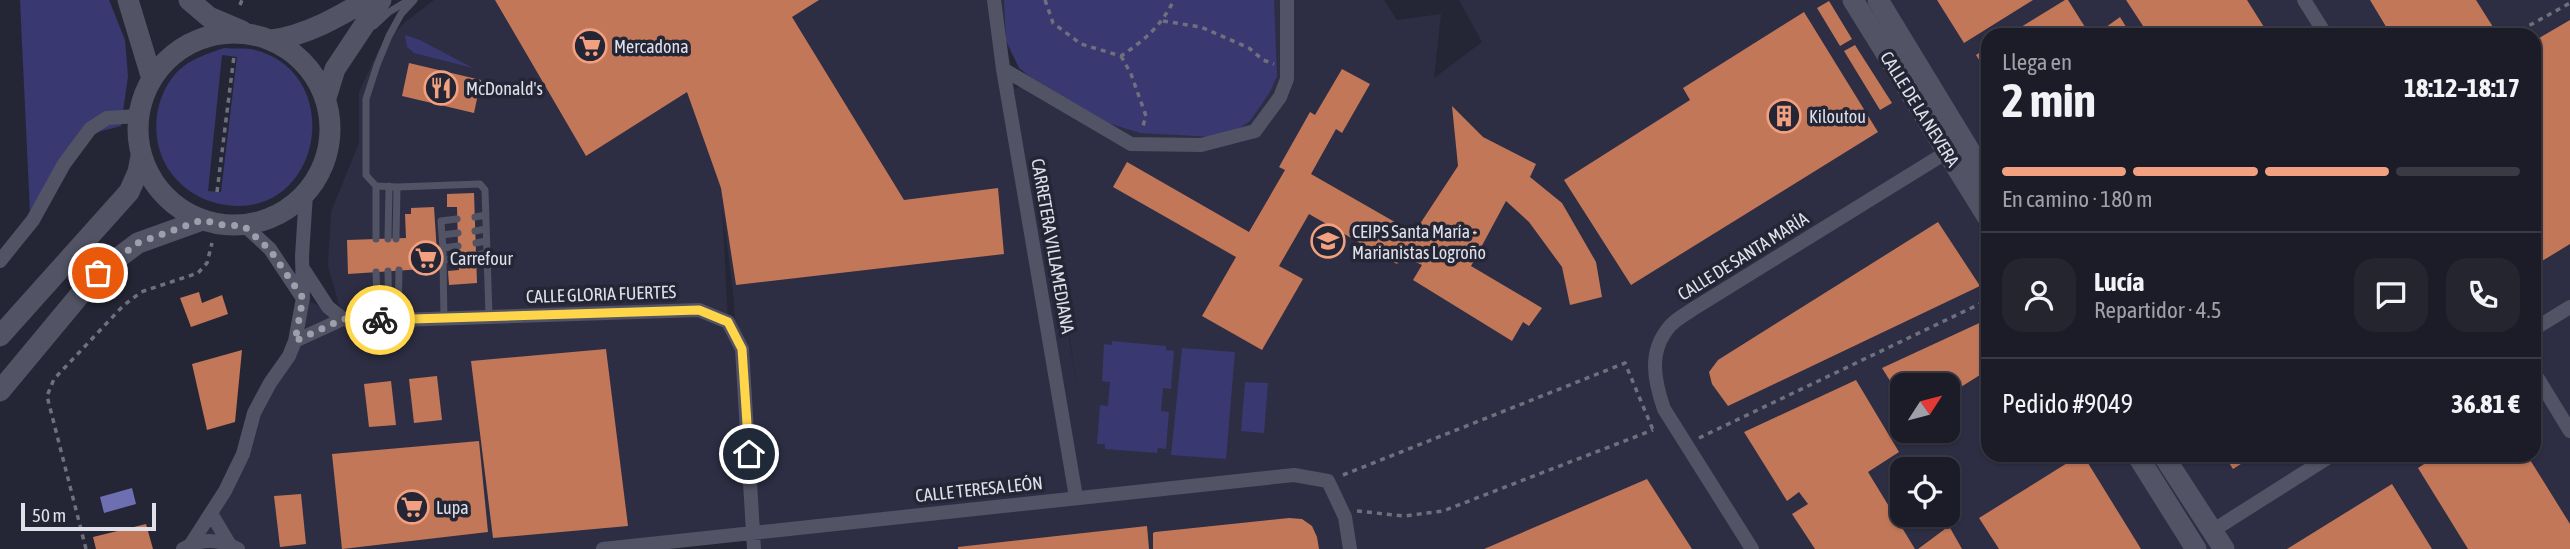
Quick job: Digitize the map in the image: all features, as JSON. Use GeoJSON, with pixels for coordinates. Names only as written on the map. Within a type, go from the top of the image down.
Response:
{"type":"FeatureCollection","features":[{"type":"Feature","properties":{"kind":"main road"},"geometry":{"type":"LineString","coordinates":[[128,0],[152,79]]}},
{"type":"Feature","properties":{"kind":"main road"},"geometry":{"type":"LineString","coordinates":[[141,156],[158,188],[170,201],[202,220],[244,226],[278,216],[306,194],[317,179],[330,144],[331,126],[326,97],[310,69],[292,52],[272,40],[247,34],[209,17],[189,0]]}},
{"type":"Feature","properties":{"kind":"main road"},"geometry":{"type":"LineString","coordinates":[[272,40],[293,37],[317,28],[367,0]]}},
{"type":"Feature","properties":{"kind":"main road"},"geometry":{"type":"LineString","coordinates":[[326,97],[335,69],[381,0]]}},
{"type":"Feature","properties":{"kind":"main road","name":"CALLE DE LA NEVERA"},"geometry":{"type":"LineString","coordinates":[[1853,0],[1981,207]]}},
{"type":"Feature","properties":{"kind":"main road","name":"CALLE DE LA NEVERA"},"geometry":{"type":"LineString","coordinates":[[1878,0],[1981,169]]}},
{"type":"Feature","properties":{"kind":"main road"},"geometry":{"type":"LineString","coordinates":[[0,337],[129,192],[138,172],[141,156],[138,131],[144,97],[152,79],[166,61],[183,47],[203,38],[225,33],[247,34]]}},
{"type":"Feature","properties":{"kind":"main road"},"geometry":{"type":"LineString","coordinates":[[0,391],[98,273],[138,243],[202,220]]}},
{"type":"Feature","properties":{"kind":"main road"},"geometry":{"type":"LineString","coordinates":[[2141,462],[2196,549]]}},
{"type":"Feature","properties":{"kind":"main road"},"geometry":{"type":"LineString","coordinates":[[2168,462],[2218,540]]}},
{"type":"Feature","properties":{"kind":"street","name":"CARRETERA VILLAMEDIANA"},"geometry":{"type":"LineString","coordinates":[[994,0],[1003,69],[1076,497]]}},
{"type":"Feature","properties":{"kind":"street"},"geometry":{"type":"LineString","coordinates":[[1003,69],[1131,144],[1201,145],[1255,131],[1280,97],[1287,79],[1287,0]]}},
{"type":"Feature","properties":{"kind":"street"},"geometry":{"type":"LineString","coordinates":[[2304,0],[2322,28]]}},
{"type":"Feature","properties":{"kind":"street"},"geometry":{"type":"LineString","coordinates":[[0,261],[33,220],[64,164],[90,129],[107,118],[139,116]]}},
{"type":"Feature","properties":{"kind":"street","name":"CALLE DE SANTA MARÍA"},"geometry":{"type":"LineString","coordinates":[[1752,549],[1664,409],[1655,384],[1654,362],[1660,344],[1671,325],[1693,309],[1947,152]]}},
{"type":"Feature","properties":{"kind":"street"},"geometry":{"type":"LineString","coordinates":[[187,546],[212,514],[243,454],[254,413],[289,356],[295,341],[303,298],[302,256],[306,194]]}},
{"type":"Feature","properties":{"kind":"street"},"geometry":{"type":"LineString","coordinates":[[244,226],[270,250],[303,298]]}},
{"type":"Feature","properties":{"kind":"street"},"geometry":{"type":"LineString","coordinates":[[295,341],[343,319],[328,307],[304,270]]}},
{"type":"Feature","properties":{"kind":"street"},"geometry":{"type":"LineString","coordinates":[[2541,325],[2570,307]]}},
{"type":"Feature","properties":{"kind":"street","name":"CALLE GLORIA FUERTES"},"geometry":{"type":"LineString","coordinates":[[343,319],[444,319],[699,310],[728,322],[742,349],[754,549]]}},
{"type":"Feature","properties":{"kind":"street"},"geometry":{"type":"LineString","coordinates":[[2541,383],[2570,430]]}},
{"type":"Feature","properties":{"kind":"street"},"geometry":{"type":"LineString","coordinates":[[2218,540],[2323,462]]}},
{"type":"Feature","properties":{"kind":"street","name":"CALLE TERESA LEÓN"},"geometry":{"type":"LineString","coordinates":[[603,549],[1294,475],[1328,481]]}},
{"type":"Feature","properties":{"kind":"street"},"geometry":{"type":"LineString","coordinates":[[1328,481],[1345,517],[1350,549]]}},
{"type":"Feature","properties":{"kind":"street"},"geometry":{"type":"LineString","coordinates":[[212,514],[234,547]]}},
{"type":"Feature","properties":{"kind":"street"},"geometry":{"type":"LineString","coordinates":[[187,546],[206,540],[234,547]]}},
{"type":"Feature","properties":{"kind":"lane"},"geometry":{"type":"LineString","coordinates":[[345,53],[389,12],[409,0]]}},
{"type":"Feature","properties":{"kind":"lane"},"geometry":{"type":"LineString","coordinates":[[376,239],[376,186],[366,175],[366,99],[389,36],[401,14],[414,0]]}},
{"type":"Feature","properties":{"kind":"lane"},"geometry":{"type":"LineString","coordinates":[[376,186],[480,184],[485,190],[489,317]]}},
{"type":"Feature","properties":{"kind":"lane"},"geometry":{"type":"LineString","coordinates":[[392,239],[393,187]]}},
{"type":"Feature","properties":{"kind":"lane"},"geometry":{"type":"LineString","coordinates":[[475,217],[486,215]]}},
{"type":"Feature","properties":{"kind":"lane"},"geometry":{"type":"LineString","coordinates":[[444,319],[442,221],[457,219]]}},
{"type":"Feature","properties":{"kind":"lane"},"geometry":{"type":"LineString","coordinates":[[475,231],[486,229]]}},
{"type":"Feature","properties":{"kind":"lane"},"geometry":{"type":"LineString","coordinates":[[442,235],[458,233]]}},
{"type":"Feature","properties":{"kind":"lane"},"geometry":{"type":"LineString","coordinates":[[476,243],[486,241]]}},
{"type":"Feature","properties":{"kind":"lane"},"geometry":{"type":"LineString","coordinates":[[443,248],[458,246]]}},
{"type":"Feature","properties":{"kind":"lane"},"geometry":{"type":"LineString","coordinates":[[477,255],[487,253]]}},
{"type":"Feature","properties":{"kind":"lane"},"geometry":{"type":"LineString","coordinates":[[443,260],[458,258]]}},
{"type":"Feature","properties":{"kind":"lane"},"geometry":{"type":"LineString","coordinates":[[388,320],[399,270]]}},
{"type":"Feature","properties":{"kind":"lane"},"geometry":{"type":"LineString","coordinates":[[388,271],[388,320]]}},
{"type":"Feature","properties":{"kind":"lane"},"geometry":{"type":"LineString","coordinates":[[376,272],[388,320]]}},
{"type":"Feature","properties":{"kind":"path"},"geometry":{"type":"LineString","coordinates":[[1045,0],[1054,23],[1081,44],[1121,56],[1131,74],[1146,116],[1140,133],[1131,144]]}},
{"type":"Feature","properties":{"kind":"path"},"geometry":{"type":"LineString","coordinates":[[1121,56],[1140,43],[1163,21],[1174,0]]}},
{"type":"Feature","properties":{"kind":"path"},"geometry":{"type":"LineString","coordinates":[[2525,28],[2570,3]]}},
{"type":"Feature","properties":{"kind":"path"},"geometry":{"type":"LineString","coordinates":[[1163,21],[1201,27],[1249,48],[1263,60],[1287,66]]}},
{"type":"Feature","properties":{"kind":"path"},"geometry":{"type":"LineString","coordinates":[[216,192],[234,57]]}},
{"type":"Feature","properties":{"kind":"path"},"geometry":{"type":"LineString","coordinates":[[86,549],[47,396],[54,379],[123,306],[141,292],[198,273],[207,263],[212,243]]}},
{"type":"Feature","properties":{"kind":"path"},"geometry":{"type":"LineString","coordinates":[[1686,444],[1981,303]]}},
{"type":"Feature","properties":{"kind":"path"},"geometry":{"type":"LineString","coordinates":[[1328,481],[1625,363],[1653,430]]}},
{"type":"Feature","properties":{"kind":"path"},"geometry":{"type":"LineString","coordinates":[[1341,510],[1404,516],[1443,510],[1672,422]]}},
{"type":"Feature","properties":{"kind":"shaded area"},"geometry":{"type":"Polygon","coordinates":[[[20,0],[109,0],[125,40],[128,76],[121,126],[89,134],[30,213],[20,0]]]}},
{"type":"Feature","properties":{"kind":"shaded area"},"geometry":{"type":"Polygon","coordinates":[[[434,0],[1384,0],[1397,20],[1441,14],[1434,78],[1482,42],[1459,0],[2570,0],[2570,549],[754,549],[754,533],[603,549],[238,549],[206,540],[202,528],[280,370],[303,298],[343,318],[328,266],[331,212],[359,143],[359,92],[379,49],[404,23],[434,0]],[[1007,45],[1015,89],[1026,82],[1029,76],[1019,68],[1007,45]],[[722,206],[728,322],[736,334],[733,291],[722,206]],[[1049,220],[1077,386],[1060,273],[1049,220]]]}},
{"type":"Feature","properties":{"kind":"shaded area"},"geometry":{"type":"Polygon","coordinates":[[[1004,0],[1274,0],[1277,76],[1270,92],[1250,121],[1232,133],[1214,137],[1140,133],[1105,122],[1019,68],[1006,40],[1004,0]]]}},
{"type":"Feature","properties":{"kind":"shaded area"},"geometry":{"type":"Polygon","coordinates":[[[405,35],[473,68],[414,53],[407,47],[405,35]]]}},
{"type":"Feature","properties":{"kind":"shaded area"},"geometry":{"type":"Polygon","coordinates":[[[224,48],[251,49],[282,62],[301,84],[311,111],[311,140],[302,167],[285,189],[259,203],[226,205],[212,202],[187,189],[167,167],[157,140],[158,111],[168,84],[187,64],[224,48]],[[222,55],[208,191],[221,192],[237,57],[222,55]]]}},
{"type":"Feature","properties":{"kind":"shaded area"},"geometry":{"type":"Polygon","coordinates":[[[1112,341],[1166,346],[1166,350],[1174,351],[1171,389],[1163,388],[1161,411],[1169,412],[1166,449],[1158,448],[1157,453],[1105,449],[1105,444],[1097,444],[1100,405],[1108,406],[1110,382],[1102,381],[1104,344],[1112,345],[1112,341]]]}},
{"type":"Feature","properties":{"kind":"shaded area"},"geometry":{"type":"Polygon","coordinates":[[[1182,348],[1235,352],[1226,459],[1171,455],[1182,348]]]}},
{"type":"Feature","properties":{"kind":"shaded area"},"geometry":{"type":"Polygon","coordinates":[[[1245,382],[1268,383],[1264,433],[1241,431],[1245,382]]]}},
{"type":"Feature","properties":{"kind":"water"},"geometry":{"type":"Polygon","coordinates":[[[132,488],[136,504],[104,513],[100,497],[132,488]]]}},
{"type":"Feature","properties":{"kind":"building"},"geometry":{"type":"Polygon","coordinates":[[[495,0],[819,0],[792,17],[904,200],[998,188],[1004,254],[736,285],[721,188],[687,92],[586,156],[495,0]]]}},
{"type":"Feature","properties":{"kind":"building"},"geometry":{"type":"Polygon","coordinates":[[[1937,0],[2033,0],[1988,28],[1981,28],[1981,32],[1964,43],[1937,0]]]}},
{"type":"Feature","properties":{"kind":"building"},"geometry":{"type":"Polygon","coordinates":[[[2068,0],[2086,28],[2019,28],[2068,0]]]}},
{"type":"Feature","properties":{"kind":"building"},"geometry":{"type":"Polygon","coordinates":[[[2126,0],[2247,0],[2265,28],[2144,28],[2126,0]]]}},
{"type":"Feature","properties":{"kind":"building"},"geometry":{"type":"Polygon","coordinates":[[[2370,0],[2476,0],[2493,27],[2491,28],[2387,28],[2370,0]]]}},
{"type":"Feature","properties":{"kind":"building"},"geometry":{"type":"Polygon","coordinates":[[[1829,1],[1852,39],[1840,46],[1817,8],[1829,1]]]}},
{"type":"Feature","properties":{"kind":"building"},"geometry":{"type":"Polygon","coordinates":[[[1804,12],[1878,132],[1631,285],[1564,180],[1690,100],[1683,88],[1804,12]]]}},
{"type":"Feature","properties":{"kind":"building"},"geometry":{"type":"Polygon","coordinates":[[[2120,17],[2127,28],[2105,28],[2120,17]]]}},
{"type":"Feature","properties":{"kind":"building"},"geometry":{"type":"Polygon","coordinates":[[[2570,20],[2570,244],[2541,262],[2541,37],[2570,20]]]}},
{"type":"Feature","properties":{"kind":"building"},"geometry":{"type":"Polygon","coordinates":[[[1855,45],[1892,103],[1880,110],[1844,51],[1855,45]]]}},
{"type":"Feature","properties":{"kind":"building","name":"McDonald's"},"geometry":{"type":"Polygon","coordinates":[[[409,63],[481,80],[474,113],[402,96],[409,63]]]}},
{"type":"Feature","properties":{"kind":"building"},"geometry":{"type":"Polygon","coordinates":[[[1342,69],[1370,84],[1342,133],[1336,129],[1311,174],[1414,233],[1458,166],[1452,106],[1483,137],[1536,164],[1530,177],[1562,203],[1596,262],[1602,297],[1570,305],[1562,267],[1529,222],[1506,201],[1471,266],[1542,308],[1529,326],[1523,322],[1512,341],[1413,280],[1422,265],[1403,256],[1397,264],[1309,214],[1279,266],[1303,279],[1262,350],[1202,316],[1236,257],[1113,187],[1127,162],[1249,232],[1285,170],[1279,167],[1310,112],[1315,115],[1342,69]]]}},
{"type":"Feature","properties":{"kind":"building"},"geometry":{"type":"Polygon","coordinates":[[[474,193],[477,283],[449,285],[448,271],[459,270],[457,207],[447,207],[447,194],[474,193]]]}},
{"type":"Feature","properties":{"kind":"building"},"geometry":{"type":"Polygon","coordinates":[[[434,207],[438,268],[348,274],[347,240],[406,238],[405,214],[411,214],[411,208],[434,207]]]}},
{"type":"Feature","properties":{"kind":"building"},"geometry":{"type":"Polygon","coordinates":[[[1938,222],[1980,286],[1728,406],[1712,384],[1709,372],[1718,360],[1938,222]]]}},
{"type":"Feature","properties":{"kind":"building"},"geometry":{"type":"Polygon","coordinates":[[[199,292],[202,303],[222,295],[228,314],[191,327],[180,298],[199,292]]]}},
{"type":"Feature","properties":{"kind":"building"},"geometry":{"type":"Polygon","coordinates":[[[1981,322],[1981,374],[1960,388],[1960,373],[1890,373],[1890,381],[1882,368],[1981,322]]]}},
{"type":"Feature","properties":{"kind":"building"},"geometry":{"type":"Polygon","coordinates":[[[606,349],[628,526],[493,538],[471,361],[606,349]]]}},
{"type":"Feature","properties":{"kind":"building"},"geometry":{"type":"Polygon","coordinates":[[[242,350],[235,422],[207,430],[192,364],[242,350]]]}},
{"type":"Feature","properties":{"kind":"building"},"geometry":{"type":"Polygon","coordinates":[[[437,376],[442,420],[414,423],[409,379],[437,376]]]}},
{"type":"Feature","properties":{"kind":"building"},"geometry":{"type":"Polygon","coordinates":[[[1856,380],[1890,437],[1890,443],[1894,443],[1899,452],[1868,472],[1890,508],[1890,527],[1902,527],[1915,549],[1815,549],[1792,514],[1808,504],[1799,492],[1787,501],[1744,432],[1856,380]]]}},
{"type":"Feature","properties":{"kind":"building"},"geometry":{"type":"Polygon","coordinates":[[[391,381],[396,425],[369,427],[364,384],[391,381]]]}},
{"type":"Feature","properties":{"kind":"building","name":"Lupa"},"geometry":{"type":"Polygon","coordinates":[[[479,441],[488,532],[342,549],[332,454],[479,441]]]}},
{"type":"Feature","properties":{"kind":"building"},"geometry":{"type":"Polygon","coordinates":[[[2069,462],[2087,462],[2141,549],[1999,549],[1979,518],[2069,462]]]}},
{"type":"Feature","properties":{"kind":"building"},"geometry":{"type":"Polygon","coordinates":[[[2228,462],[2244,462],[2233,469],[2228,462]]]}},
{"type":"Feature","properties":{"kind":"building"},"geometry":{"type":"Polygon","coordinates":[[[2427,462],[2531,462],[2570,524],[2570,549],[2468,549],[2418,468],[2427,462]]]}},
{"type":"Feature","properties":{"kind":"building"},"geometry":{"type":"Polygon","coordinates":[[[1647,479],[1692,549],[1484,549],[1647,479]]]}},
{"type":"Feature","properties":{"kind":"building"},"geometry":{"type":"Polygon","coordinates":[[[2392,484],[2432,549],[2287,549],[2392,484]]]}},
{"type":"Feature","properties":{"kind":"building"},"geometry":{"type":"Polygon","coordinates":[[[301,494],[306,544],[280,547],[274,496],[301,494]]]}},
{"type":"Feature","properties":{"kind":"building"},"geometry":{"type":"Polygon","coordinates":[[[1289,518],[1302,519],[1312,526],[1319,549],[1153,549],[1155,532],[1289,518]]]}},
{"type":"Feature","properties":{"kind":"building"},"geometry":{"type":"Polygon","coordinates":[[[146,524],[153,549],[96,549],[93,537],[146,524]]]}},
{"type":"Feature","properties":{"kind":"building"},"geometry":{"type":"Polygon","coordinates":[[[1147,526],[1149,549],[958,549],[958,547],[1147,526]]]}},
{"type":"Feature","properties":{"kind":"building"},"geometry":{"type":"Polygon","coordinates":[[[1950,527],[1962,549],[1918,549],[1950,527]]]}},
{"type":"Feature","properties":{"kind":"way so far"},"geometry":{"type":"LineString","coordinates":[[98,273],[138,243],[202,220],[244,226],[270,250],[303,298],[295,341],[343,319],[380,320]]}},
{"type":"Feature","properties":{"kind":"place","name":"Mercadona"},"geometry":{"type":"Point","coordinates":[590,46]}},
{"type":"Feature","properties":{"kind":"place","name":"McDonald's"},"geometry":{"type":"Point","coordinates":[441,88]}},
{"type":"Feature","properties":{"kind":"place","name":"Kiloutou"},"geometry":{"type":"Point","coordinates":[1784,116]}},
{"type":"Feature","properties":{"kind":"place","name":"CEIPS Santa María - Marianistas Logroño"},"geometry":{"type":"Point","coordinates":[1328,241]}},
{"type":"Feature","properties":{"kind":"place","name":"Carrefour"},"geometry":{"type":"Point","coordinates":[426,258]}},
{"type":"Feature","properties":{"kind":"place","name":"Lupa"},"geometry":{"type":"Point","coordinates":[412,507]}},
{"type":"Feature","properties":{"kind":"route"},"geometry":{"type":"LineString","coordinates":[[380,320],[699,310],[728,322],[742,349],[749,454]]}}]}
